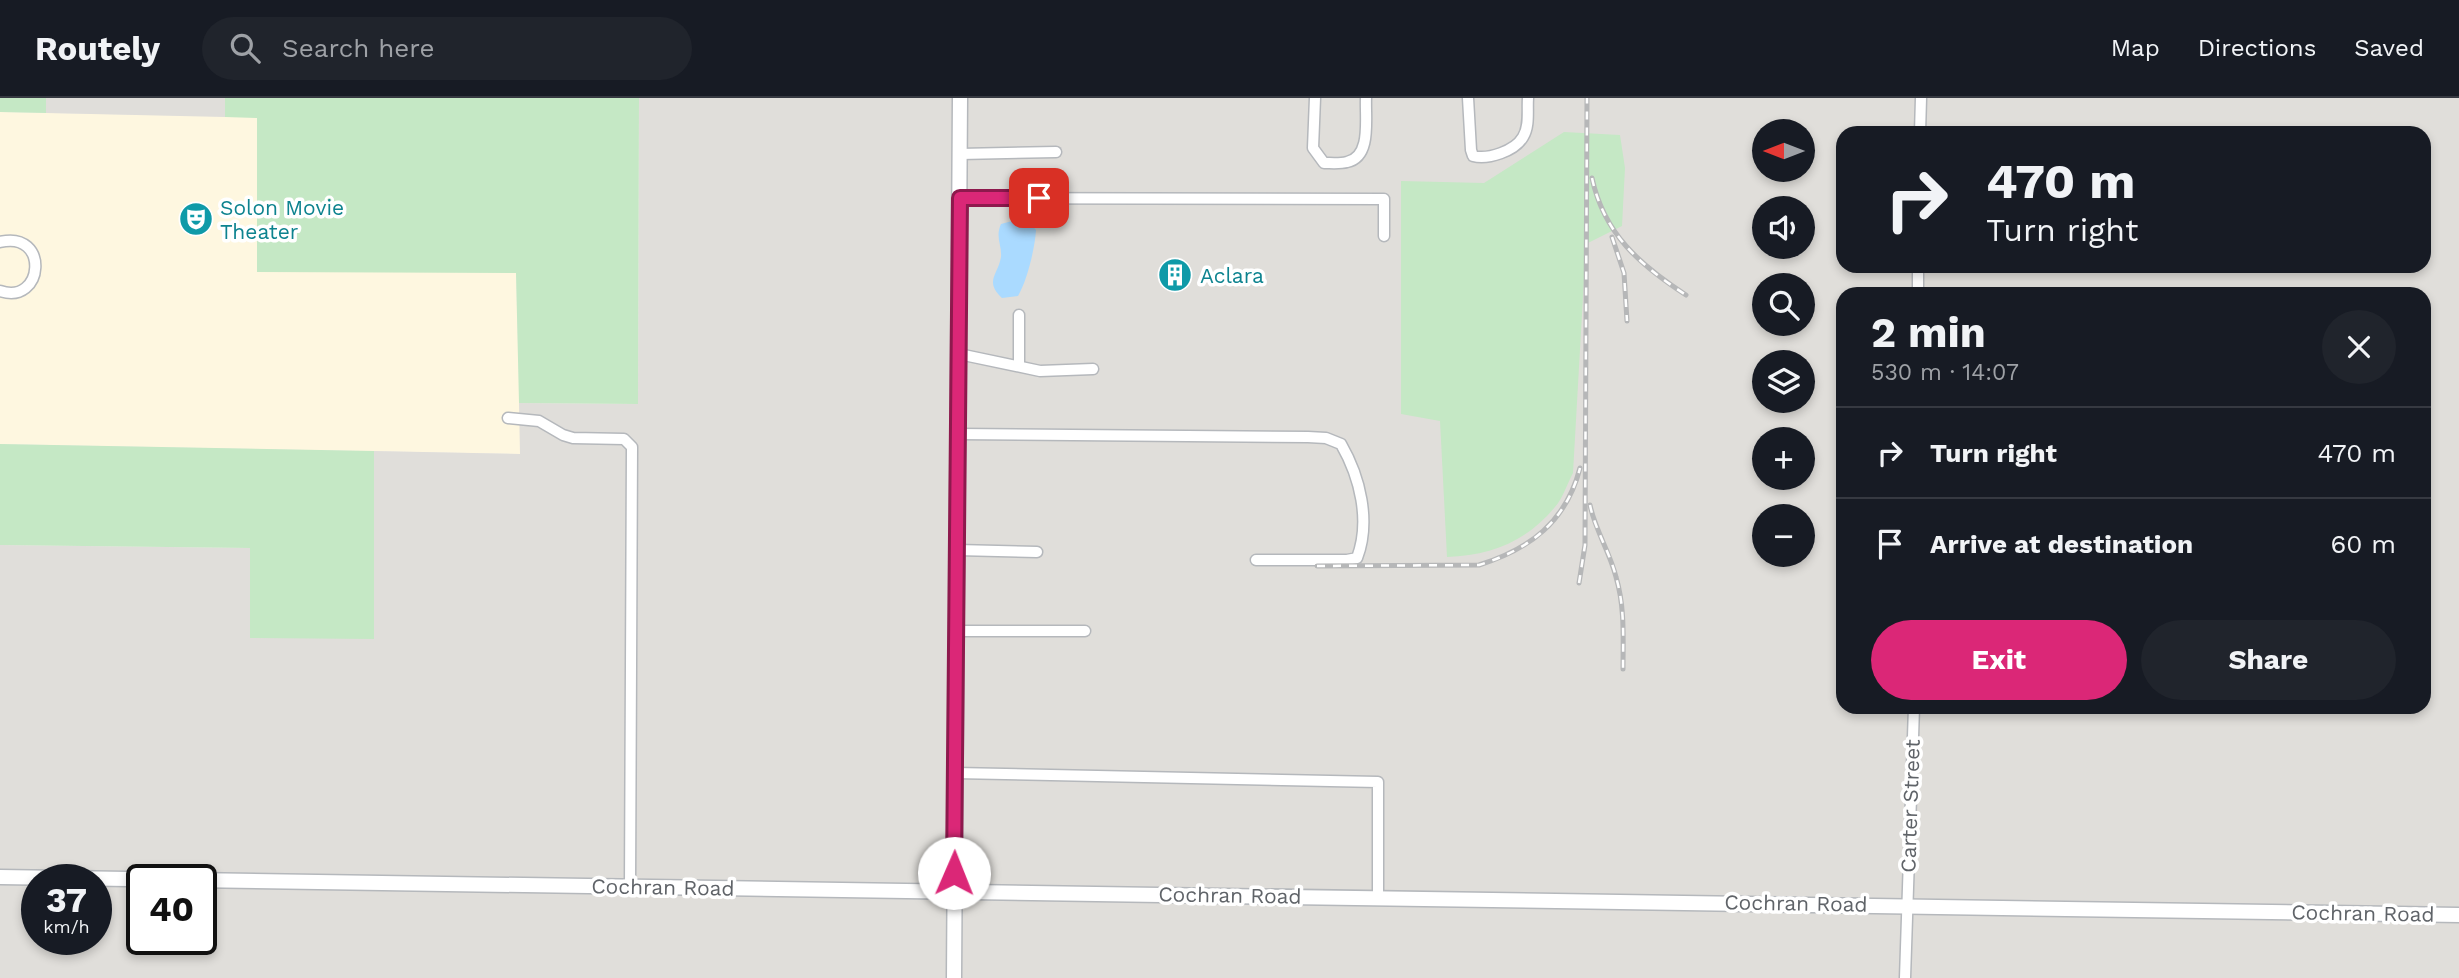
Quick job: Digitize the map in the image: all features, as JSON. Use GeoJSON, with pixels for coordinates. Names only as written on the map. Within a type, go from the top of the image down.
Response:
{"type":"FeatureCollection","features":[{"type":"Feature","properties":{"kind":"street"},"geometry":{"type":"LineString","coordinates":[[954,978],[960,98]]}},
{"type":"Feature","properties":{"kind":"street"},"geometry":{"type":"LineString","coordinates":[[1315,98],[1313,148],[1324,163],[1348,162],[1364,150],[1366,98]]}},
{"type":"Feature","properties":{"kind":"street"},"geometry":{"type":"LineString","coordinates":[[1468,98],[1471,150],[1473,156],[1479,157],[1493,156],[1509,149],[1523,137],[1527,123],[1528,98]]}},
{"type":"Feature","properties":{"kind":"street"},"geometry":{"type":"LineString","coordinates":[[1920,126],[1921,98]]}},
{"type":"Feature","properties":{"kind":"street"},"geometry":{"type":"LineString","coordinates":[[960,154],[1056,152]]}},
{"type":"Feature","properties":{"kind":"street"},"geometry":{"type":"LineString","coordinates":[[960,198],[1384,199],[1384,236]]}},
{"type":"Feature","properties":{"kind":"street"},"geometry":{"type":"LineString","coordinates":[[0,242],[9,240],[25,245],[31,251],[36,267],[34,276],[23,290],[14,293],[0,291]]}},
{"type":"Feature","properties":{"kind":"street"},"geometry":{"type":"LineString","coordinates":[[1019,315],[1019,365]]}},
{"type":"Feature","properties":{"kind":"street"},"geometry":{"type":"LineString","coordinates":[[959,354],[1040,371],[1093,369]]}},
{"type":"Feature","properties":{"kind":"street"},"geometry":{"type":"LineString","coordinates":[[508,418],[539,421],[573,438],[624,439],[632,447],[631,886]]}},
{"type":"Feature","properties":{"kind":"street"},"geometry":{"type":"LineString","coordinates":[[957,434],[1308,437],[1326,438],[1341,444],[1363,502],[1364,519],[1357,558],[1256,560]]}},
{"type":"Feature","properties":{"kind":"street"},"geometry":{"type":"LineString","coordinates":[[957,550],[1037,552]]}},
{"type":"Feature","properties":{"kind":"street"},"geometry":{"type":"LineString","coordinates":[[956,631],[1085,631]]}},
{"type":"Feature","properties":{"kind":"street","name":"Carter Street"},"geometry":{"type":"LineString","coordinates":[[1905,978],[1913,714]]}},
{"type":"Feature","properties":{"kind":"street"},"geometry":{"type":"LineString","coordinates":[[955,773],[1378,782],[1378,897]]}},
{"type":"Feature","properties":{"kind":"street","name":"Cochran Road"},"geometry":{"type":"LineString","coordinates":[[0,877],[2459,915]]}},
{"type":"Feature","properties":{"kind":"shaded area"},"geometry":{"type":"Polygon","coordinates":[[[46,98],[225,98],[225,117],[46,113],[46,98]]]}},
{"type":"Feature","properties":{"kind":"shaded area"},"geometry":{"type":"Polygon","coordinates":[[[639,98],[2459,98],[2459,978],[0,978],[0,545],[250,548],[374,639],[374,451],[520,454],[519,403],[638,404],[639,98]]]}},
{"type":"Feature","properties":{"kind":"shaded area"},"geometry":{"type":"Polygon","coordinates":[[[0,112],[257,117],[257,272],[516,272],[521,454],[0,444],[0,112]]]}},
{"type":"Feature","properties":{"kind":"green space"},"geometry":{"type":"Polygon","coordinates":[[[0,98],[46,98],[46,113],[0,112],[0,98]]]}},
{"type":"Feature","properties":{"kind":"green space"},"geometry":{"type":"Polygon","coordinates":[[[225,98],[639,98],[638,404],[519,403],[516,273],[257,272],[257,118],[225,117],[225,98]]]}},
{"type":"Feature","properties":{"kind":"green space"},"geometry":{"type":"Polygon","coordinates":[[[1564,132],[1620,135],[1625,168],[1622,226],[1586,244],[1573,473],[1555,507],[1520,538],[1493,550],[1447,557],[1440,421],[1401,414],[1401,181],[1484,183],[1564,132]]]}},
{"type":"Feature","properties":{"kind":"green space"},"geometry":{"type":"Polygon","coordinates":[[[0,444],[374,451],[374,639],[250,638],[250,548],[0,545],[0,444]]]}},
{"type":"Feature","properties":{"kind":"water"},"geometry":{"type":"Polygon","coordinates":[[[1016,220],[1029,222],[1036,230],[1034,246],[1018,296],[1002,298],[993,282],[1001,257],[999,229],[1001,224],[1016,220]]]}},
{"type":"Feature","properties":{"kind":"railway"},"geometry":{"type":"LineString","coordinates":[[1579,583],[1585,545],[1587,98]]}},
{"type":"Feature","properties":{"kind":"railway"},"geometry":{"type":"LineString","coordinates":[[1592,178],[1605,216],[1626,246],[1639,260],[1686,295]]}},
{"type":"Feature","properties":{"kind":"railway"},"geometry":{"type":"LineString","coordinates":[[1612,237],[1624,273],[1627,321]]}},
{"type":"Feature","properties":{"kind":"railway"},"geometry":{"type":"LineString","coordinates":[[1317,566],[1479,565],[1514,551],[1543,531],[1565,504],[1580,468]]}},
{"type":"Feature","properties":{"kind":"railway"},"geometry":{"type":"LineString","coordinates":[[1590,505],[1619,588],[1623,623],[1623,669]]}},
{"type":"Feature","properties":{"kind":"place","name":"Solon Movie Theater"},"geometry":{"type":"Point","coordinates":[196,219]}},
{"type":"Feature","properties":{"kind":"place","name":"Aclara"},"geometry":{"type":"Point","coordinates":[1175,275]}},
{"type":"Feature","properties":{"kind":"route"},"geometry":{"type":"LineString","coordinates":[[954,873],[960,198],[1039,198]]}}]}
